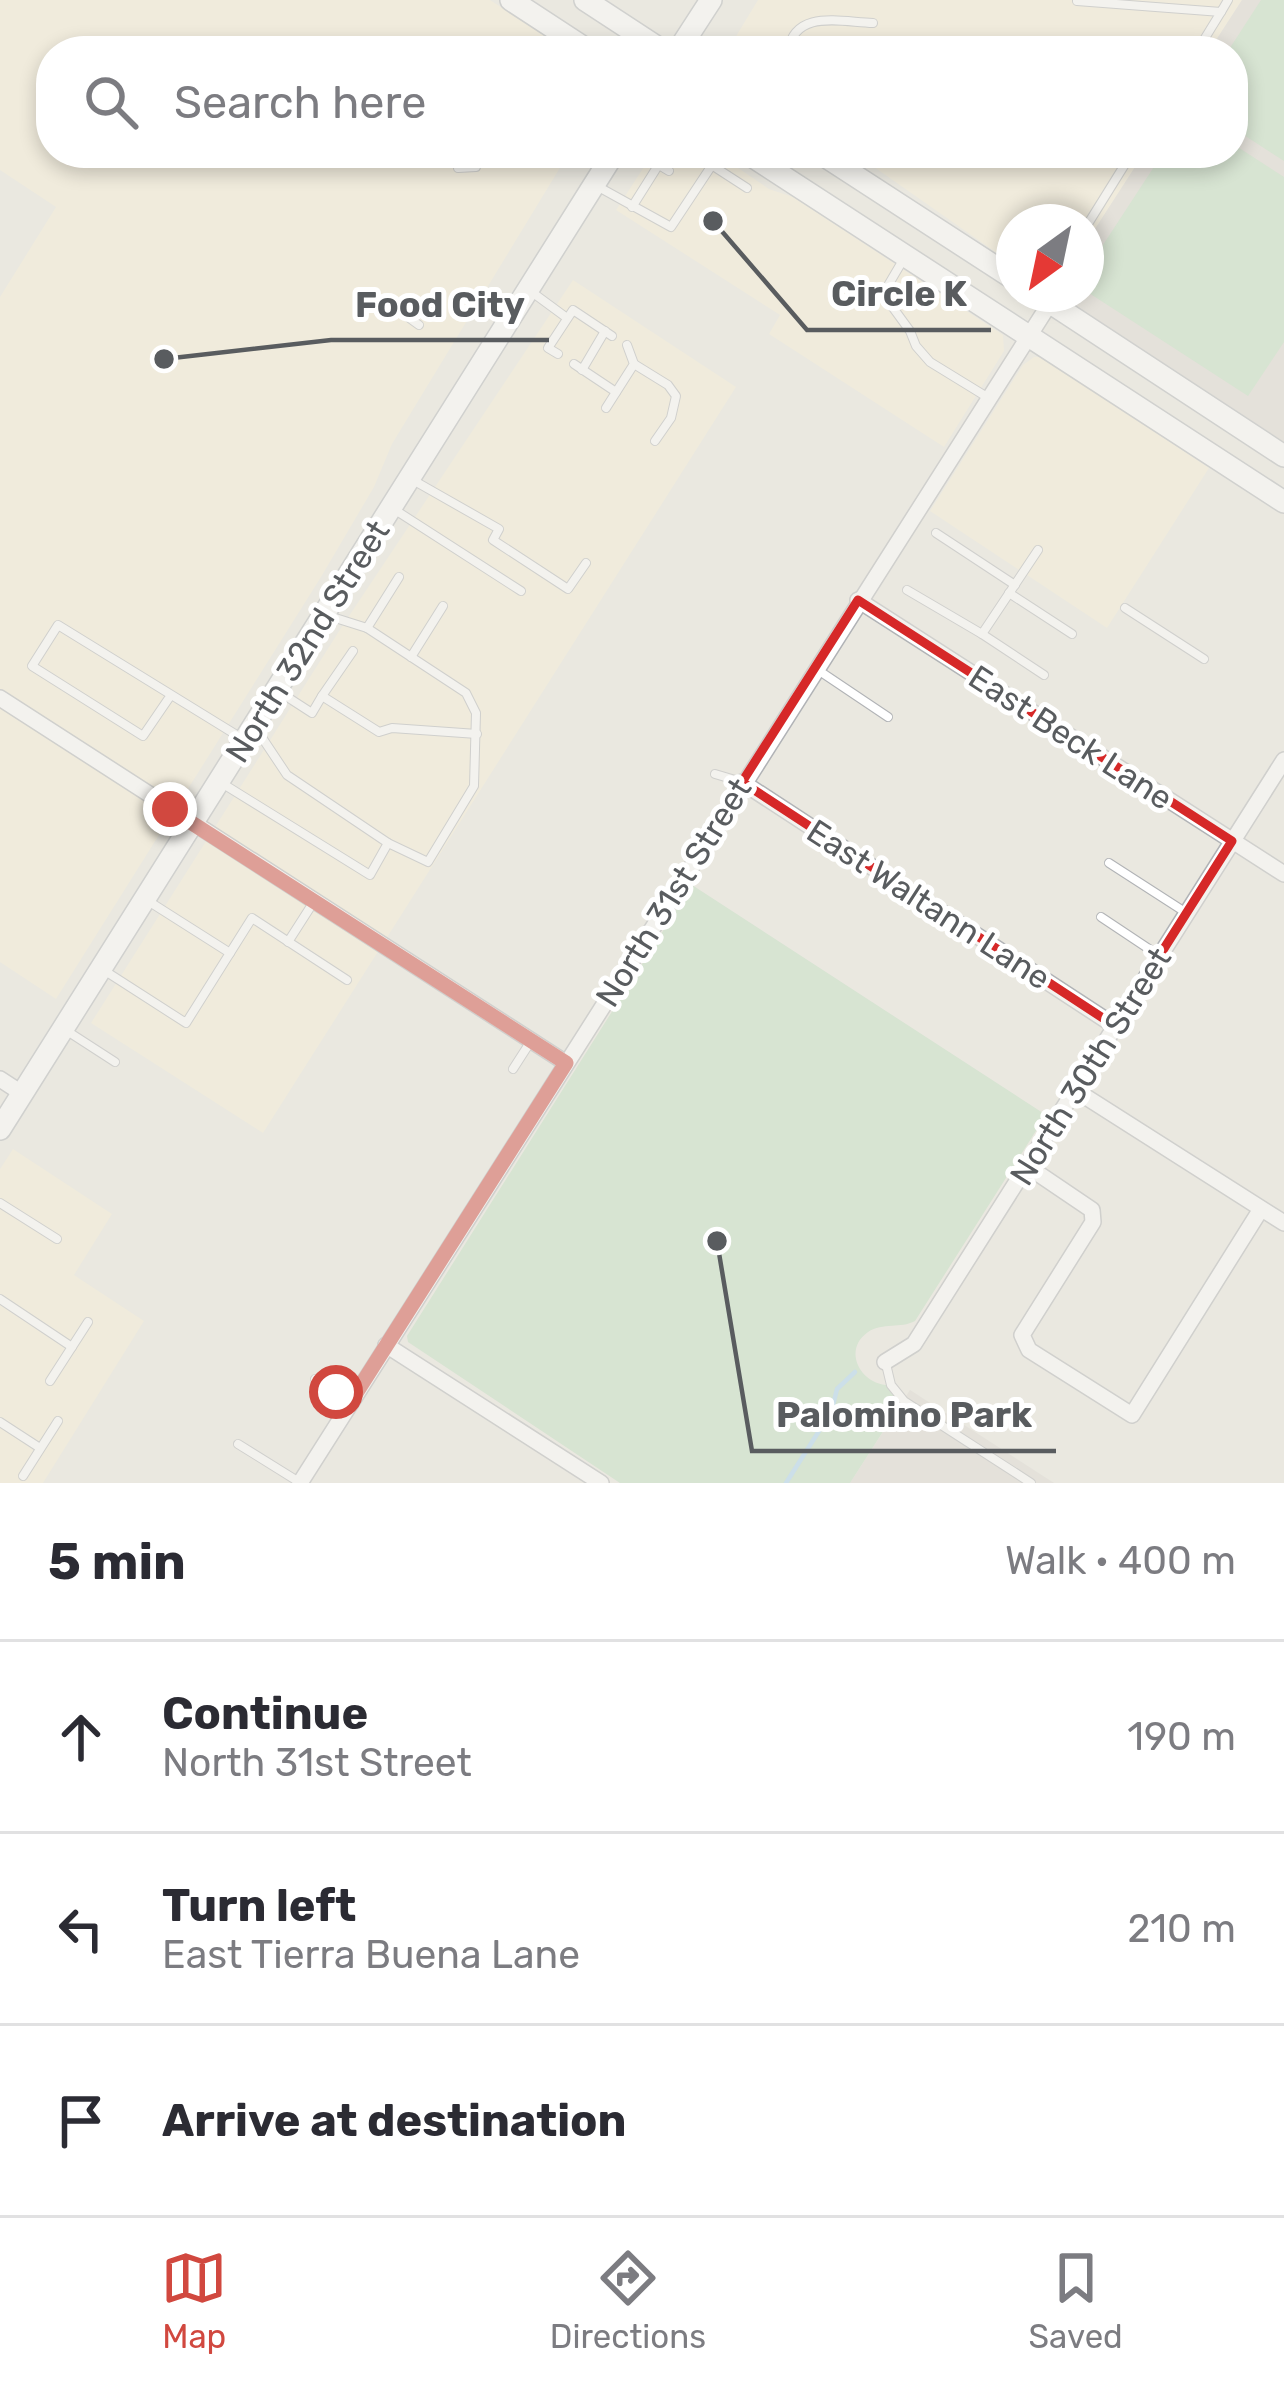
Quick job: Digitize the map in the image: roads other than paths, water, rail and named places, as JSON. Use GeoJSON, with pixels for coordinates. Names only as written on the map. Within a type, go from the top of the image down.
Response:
{"type":"FeatureCollection","features":[{"type":"Feature","properties":{"kind":"main road"},"geometry":{"type":"LineString","coordinates":[[511,0],[566,36]]}},
{"type":"Feature","properties":{"kind":"main road"},"geometry":{"type":"LineString","coordinates":[[585,0],[640,36]]}},
{"type":"Feature","properties":{"kind":"main road"},"geometry":{"type":"LineString","coordinates":[[688,36],[711,0]]}},
{"type":"Feature","properties":{"kind":"main road","name":"North 32nd Street"},"geometry":{"type":"LineString","coordinates":[[0,1129],[605,168]]}},
{"type":"Feature","properties":{"kind":"main road"},"geometry":{"type":"LineString","coordinates":[[769,168],[1284,502]]}},
{"type":"Feature","properties":{"kind":"main road"},"geometry":{"type":"LineString","coordinates":[[843,168],[996,267]]}},
{"type":"Feature","properties":{"kind":"main road"},"geometry":{"type":"LineString","coordinates":[[861,227],[883,194]]}},
{"type":"Feature","properties":{"kind":"main road"},"geometry":{"type":"LineString","coordinates":[[1065,312],[1284,456]]}},
{"type":"Feature","properties":{"kind":"street","name":"North 31st Street"},"geometry":{"type":"LineString","coordinates":[[300,1483],[1028,335],[1036,312]]}},
{"type":"Feature","properties":{"kind":"street","name":"East Beck Lane"},"geometry":{"type":"LineString","coordinates":[[858,601],[1284,874]]}},
{"type":"Feature","properties":{"kind":"street"},"geometry":{"type":"LineString","coordinates":[[0,698],[566,1063]]}},
{"type":"Feature","properties":{"kind":"street","name":"North 30th Street"},"geometry":{"type":"LineString","coordinates":[[885,1362],[914,1344],[1284,760]]}},
{"type":"Feature","properties":{"kind":"street","name":"East Waltann Lane"},"geometry":{"type":"LineString","coordinates":[[742,782],[1115,1026]]}},
{"type":"Feature","properties":{"kind":"street"},"geometry":{"type":"LineString","coordinates":[[0,1079],[22,1094]]}},
{"type":"Feature","properties":{"kind":"street"},"geometry":{"type":"LineString","coordinates":[[1075,1090],[1284,1223]]}},
{"type":"Feature","properties":{"kind":"street"},"geometry":{"type":"LineString","coordinates":[[1027,1166],[1092,1210],[1093,1222],[1022,1335],[1029,1350],[1132,1415],[1261,1209]]}},
{"type":"Feature","properties":{"kind":"street"},"geometry":{"type":"LineString","coordinates":[[386,1345],[601,1483]]}},
{"type":"Feature","properties":{"kind":"lane"},"geometry":{"type":"LineString","coordinates":[[1206,36],[1228,0]]}},
{"type":"Feature","properties":{"kind":"lane"},"geometry":{"type":"LineString","coordinates":[[1077,1],[1221,12]]}},
{"type":"Feature","properties":{"kind":"lane"},"geometry":{"type":"LineString","coordinates":[[792,36],[808,22],[873,23]]}},
{"type":"Feature","properties":{"kind":"lane"},"geometry":{"type":"LineString","coordinates":[[632,208],[656,168]]}},
{"type":"Feature","properties":{"kind":"lane"},"geometry":{"type":"LineString","coordinates":[[664,168],[669,171]]}},
{"type":"Feature","properties":{"kind":"lane"},"geometry":{"type":"LineString","coordinates":[[594,185],[666,228],[676,224],[711,168]]}},
{"type":"Feature","properties":{"kind":"lane"},"geometry":{"type":"LineString","coordinates":[[715,168],[747,188]]}},
{"type":"Feature","properties":{"kind":"lane"},"geometry":{"type":"LineString","coordinates":[[1100,204],[1123,168]]}},
{"type":"Feature","properties":{"kind":"lane"},"geometry":{"type":"LineString","coordinates":[[686,182],[697,190]]}},
{"type":"Feature","properties":{"kind":"lane"},"geometry":{"type":"LineString","coordinates":[[645,186],[656,192]]}},
{"type":"Feature","properties":{"kind":"lane"},"geometry":{"type":"LineString","coordinates":[[673,204],[684,211]]}},
{"type":"Feature","properties":{"kind":"lane"},"geometry":{"type":"LineString","coordinates":[[905,256],[883,294],[891,309],[930,362],[988,398]]}},
{"type":"Feature","properties":{"kind":"lane"},"geometry":{"type":"LineString","coordinates":[[528,290],[568,318]]}},
{"type":"Feature","properties":{"kind":"lane"},"geometry":{"type":"LineString","coordinates":[[394,307],[419,325]]}},
{"type":"Feature","properties":{"kind":"lane"},"geometry":{"type":"LineString","coordinates":[[558,354],[548,348],[573,310],[609,333],[578,367],[616,392]]}},
{"type":"Feature","properties":{"kind":"lane"},"geometry":{"type":"LineString","coordinates":[[627,345],[634,364],[668,385],[676,396],[671,418],[655,441]]}},
{"type":"Feature","properties":{"kind":"lane"},"geometry":{"type":"LineString","coordinates":[[606,408],[634,364]]}},
{"type":"Feature","properties":{"kind":"lane"},"geometry":{"type":"LineString","coordinates":[[410,478],[499,530],[493,540],[568,589],[586,563]]}},
{"type":"Feature","properties":{"kind":"lane"},"geometry":{"type":"LineString","coordinates":[[391,507],[520,591]]}},
{"type":"Feature","properties":{"kind":"lane"},"geometry":{"type":"LineString","coordinates":[[936,533],[1072,634]]}},
{"type":"Feature","properties":{"kind":"lane"},"geometry":{"type":"LineString","coordinates":[[982,634],[1038,550]]}},
{"type":"Feature","properties":{"kind":"lane"},"geometry":{"type":"LineString","coordinates":[[367,628],[399,577]]}},
{"type":"Feature","properties":{"kind":"lane"},"geometry":{"type":"LineString","coordinates":[[908,590],[1044,675]]}},
{"type":"Feature","properties":{"kind":"lane"},"geometry":{"type":"LineString","coordinates":[[411,657],[443,607]]}},
{"type":"Feature","properties":{"kind":"lane"},"geometry":{"type":"LineString","coordinates":[[1125,608],[1204,659]]}},
{"type":"Feature","properties":{"kind":"lane"},"geometry":{"type":"LineString","coordinates":[[171,695],[143,736],[32,666],[58,625],[171,695],[249,733],[287,775],[388,843],[428,862],[474,786],[476,713],[466,693],[367,628],[323,615]]}},
{"type":"Feature","properties":{"kind":"lane"},"geometry":{"type":"LineString","coordinates":[[276,690],[312,712],[353,651]]}},
{"type":"Feature","properties":{"kind":"lane"},"geometry":{"type":"LineString","coordinates":[[815,668],[888,717]]}},
{"type":"Feature","properties":{"kind":"lane"},"geometry":{"type":"LineString","coordinates":[[322,696],[379,732],[392,728],[477,734]]}},
{"type":"Feature","properties":{"kind":"lane"},"geometry":{"type":"LineString","coordinates":[[715,774],[742,782]]}},
{"type":"Feature","properties":{"kind":"lane"},"geometry":{"type":"LineString","coordinates":[[218,782],[370,875],[388,843]]}},
{"type":"Feature","properties":{"kind":"lane"},"geometry":{"type":"LineString","coordinates":[[1109,862],[1186,913]]}},
{"type":"Feature","properties":{"kind":"lane"},"geometry":{"type":"LineString","coordinates":[[145,899],[230,953]]}},
{"type":"Feature","properties":{"kind":"lane"},"geometry":{"type":"LineString","coordinates":[[288,942],[314,902]]}},
{"type":"Feature","properties":{"kind":"lane"},"geometry":{"type":"LineString","coordinates":[[1101,917],[1160,956]]}},
{"type":"Feature","properties":{"kind":"lane"},"geometry":{"type":"LineString","coordinates":[[101,968],[186,1023],[252,918],[347,980]]}},
{"type":"Feature","properties":{"kind":"lane"},"geometry":{"type":"LineString","coordinates":[[63,1029],[115,1062]]}},
{"type":"Feature","properties":{"kind":"lane"},"geometry":{"type":"LineString","coordinates":[[513,1069],[531,1041]]}},
{"type":"Feature","properties":{"kind":"lane"},"geometry":{"type":"LineString","coordinates":[[0,1203],[57,1239]]}},
{"type":"Feature","properties":{"kind":"lane"},"geometry":{"type":"LineString","coordinates":[[0,1298],[72,1347]]}},
{"type":"Feature","properties":{"kind":"lane"},"geometry":{"type":"LineString","coordinates":[[50,1381],[88,1322]]}},
{"type":"Feature","properties":{"kind":"lane"},"geometry":{"type":"LineString","coordinates":[[885,1362],[891,1385],[904,1401],[1031,1483]]}},
{"type":"Feature","properties":{"kind":"lane"},"geometry":{"type":"LineString","coordinates":[[315,1379],[351,1401]]}},
{"type":"Feature","properties":{"kind":"lane"},"geometry":{"type":"LineString","coordinates":[[23,1477],[58,1421]]}},
{"type":"Feature","properties":{"kind":"lane"},"geometry":{"type":"LineString","coordinates":[[0,1422],[40,1448]]}},
{"type":"Feature","properties":{"kind":"lane"},"geometry":{"type":"LineString","coordinates":[[238,1444],[300,1483]]}},
{"type":"Feature","properties":{"kind":"waterway"},"geometry":{"type":"LineString","coordinates":[[831,1413],[837,1389],[855,1372]]}},
{"type":"Feature","properties":{"kind":"waterway"},"geometry":{"type":"LineString","coordinates":[[786,1483],[826,1420]]}},
{"type":"Feature","properties":{"kind":"place","name":"Circle K"},"geometry":{"type":"Point","coordinates":[713,221]}},
{"type":"Feature","properties":{"kind":"place","name":"Food City"},"geometry":{"type":"Point","coordinates":[164,359]}},
{"type":"Feature","properties":{"kind":"place","name":"Palomino Park"},"geometry":{"type":"Point","coordinates":[717,1241]}}]}
